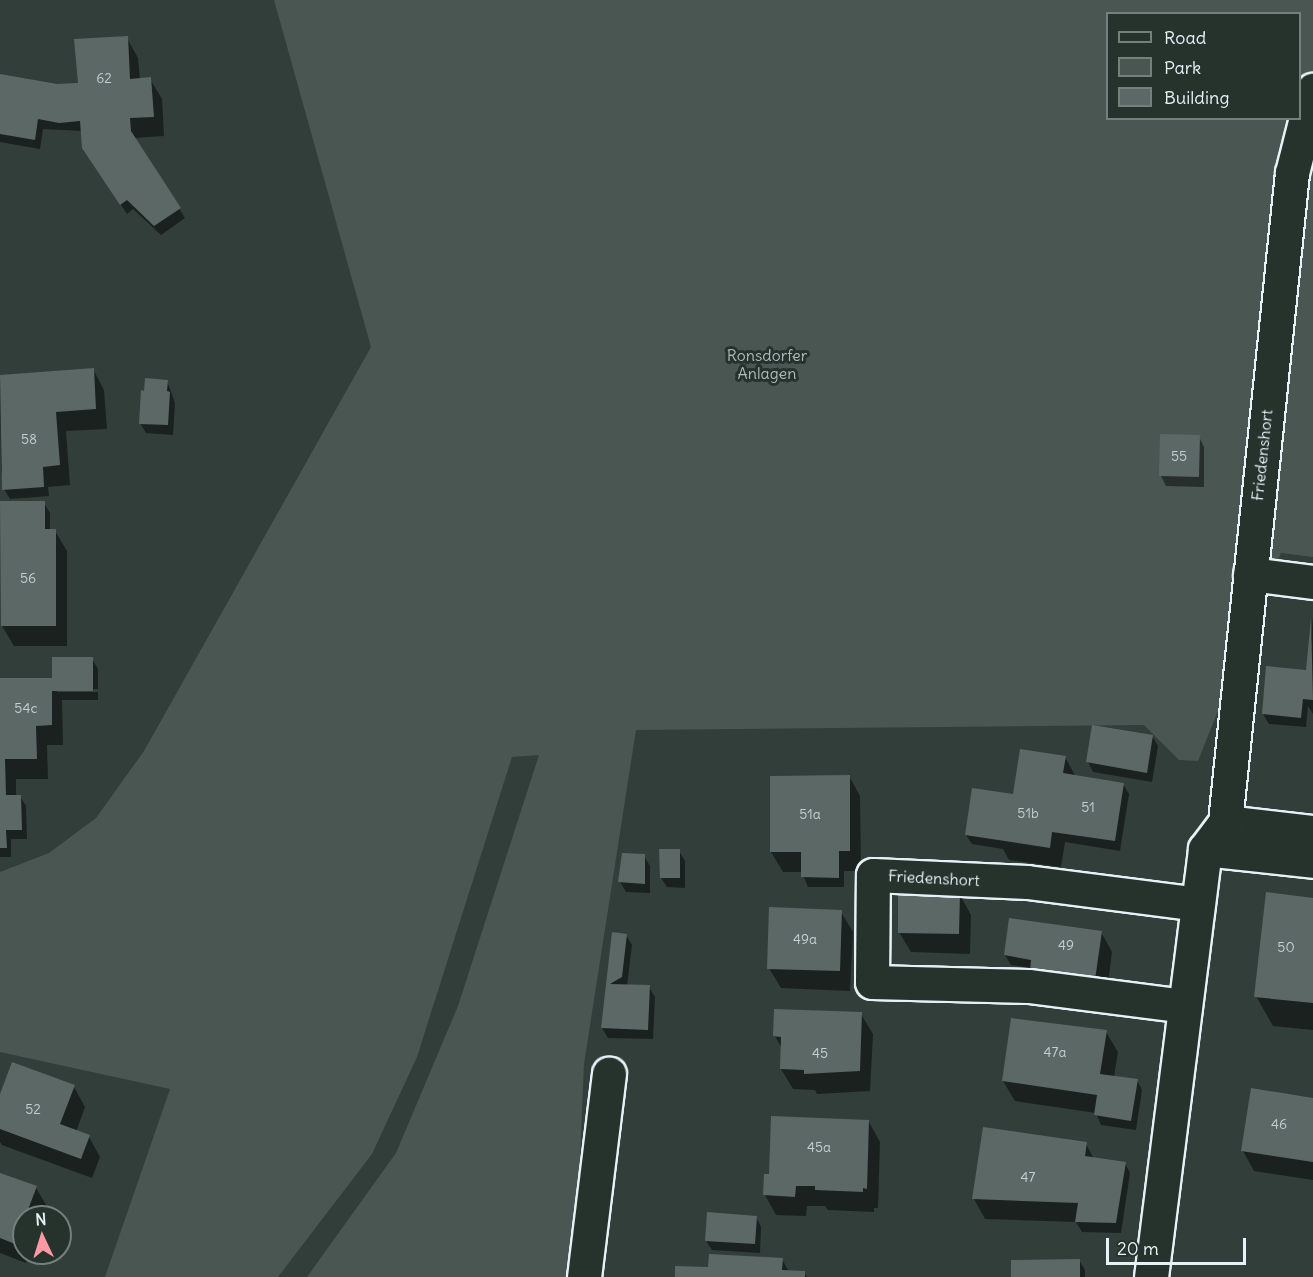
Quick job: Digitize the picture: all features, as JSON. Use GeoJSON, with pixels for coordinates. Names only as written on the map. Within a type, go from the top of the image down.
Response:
{"type":"FeatureCollection","features":[{"type":"Feature","properties":{"kind":"street","name":"Friedenshort"},"geometry":{"type":"LineString","coordinates":[[1225,822],[1292,173],[1313,90]]}},
{"type":"Feature","properties":{"kind":"street"},"geometry":{"type":"LineString","coordinates":[[1250,574],[1313,582]]}},
{"type":"Feature","properties":{"kind":"street"},"geometry":{"type":"LineString","coordinates":[[1151,1277],[1205,849],[1225,822],[1313,832]]}},
{"type":"Feature","properties":{"kind":"street"},"geometry":{"type":"LineString","coordinates":[[1205,849],[1313,861]]}},
{"type":"Feature","properties":{"kind":"street","name":"Friedenshort"},"geometry":{"type":"LineString","coordinates":[[1185,1006],[1028,986],[872,982],[873,875],[1027,882],[1198,904]]}},
{"type":"Feature","properties":{"kind":"street"},"geometry":{"type":"LineString","coordinates":[[584,1277],[609,1074]]}},
{"type":"Feature","properties":{"kind":"green space","name":"Ronsdorfer Anlagen"},"geometry":{"type":"Polygon","coordinates":[[[274,0],[1313,0],[1313,557],[1281,553],[1198,761],[1179,760],[1144,725],[636,730],[584,1064],[575,1277],[307,1277],[396,1153],[458,1006],[539,755],[512,757],[417,1057],[372,1154],[278,1277],[105,1277],[170,1089],[0,1052],[0,872],[49,853],[96,818],[144,751],[371,347],[274,0]]]}},
{"type":"Feature","properties":{"kind":"building"},"geometry":{"type":"Polygon","coordinates":[[[128,36],[130,79],[151,77],[154,117],[130,118],[131,131],[181,208],[154,226],[127,200],[120,205],[82,148],[80,121],[59,123],[38,119],[35,140],[0,134],[0,74],[57,84],[78,83],[74,39],[128,36]]]}},
{"type":"Feature","properties":{"kind":"building"},"geometry":{"type":"Polygon","coordinates":[[[94,368],[96,409],[56,412],[60,465],[43,467],[44,487],[2,490],[0,375],[94,368]]]}},
{"type":"Feature","properties":{"kind":"building"},"geometry":{"type":"Polygon","coordinates":[[[145,378],[168,380],[167,391],[170,392],[168,425],[139,424],[141,390],[144,391],[145,378]]]}},
{"type":"Feature","properties":{"kind":"building"},"geometry":{"type":"Polygon","coordinates":[[[1160,434],[1200,435],[1199,477],[1159,476],[1160,434]]]}},
{"type":"Feature","properties":{"kind":"building"},"geometry":{"type":"Polygon","coordinates":[[[0,501],[45,501],[45,529],[56,529],[56,626],[1,626],[0,501]]]}},
{"type":"Feature","properties":{"kind":"building"},"geometry":{"type":"Polygon","coordinates":[[[1311,618],[1313,700],[1303,699],[1301,718],[1262,714],[1266,666],[1306,670],[1311,618]]]}},
{"type":"Feature","properties":{"kind":"building"},"geometry":{"type":"Polygon","coordinates":[[[52,657],[93,657],[93,691],[52,691],[52,725],[36,726],[37,759],[5,759],[6,795],[21,795],[22,830],[6,830],[7,848],[0,848],[0,678],[52,678],[52,657]]]}},
{"type":"Feature","properties":{"kind":"building"},"geometry":{"type":"Polygon","coordinates":[[[1092,725],[1153,735],[1147,773],[1086,762],[1092,725]]]}},
{"type":"Feature","properties":{"kind":"building"},"geometry":{"type":"Polygon","coordinates":[[[1020,749],[1066,756],[1063,773],[1124,783],[1115,841],[1052,832],[1050,848],[965,835],[972,788],[1013,794],[1020,749]]]}},
{"type":"Feature","properties":{"kind":"building"},"geometry":{"type":"Polygon","coordinates":[[[850,775],[850,851],[839,851],[839,878],[801,877],[801,852],[770,852],[770,776],[850,775]]]}},
{"type":"Feature","properties":{"kind":"building"},"geometry":{"type":"Polygon","coordinates":[[[659,849],[680,849],[680,878],[660,878],[659,849]]]}},
{"type":"Feature","properties":{"kind":"building"},"geometry":{"type":"Polygon","coordinates":[[[622,853],[645,854],[645,884],[618,882],[622,853]]]}},
{"type":"Feature","properties":{"kind":"building"},"geometry":{"type":"Polygon","coordinates":[[[898,891],[960,893],[959,934],[898,933],[898,891]]]}},
{"type":"Feature","properties":{"kind":"building"},"geometry":{"type":"Polygon","coordinates":[[[1266,892],[1313,898],[1313,1003],[1254,997],[1266,892]]]}},
{"type":"Feature","properties":{"kind":"building"},"geometry":{"type":"Polygon","coordinates":[[[769,907],[842,910],[840,971],[767,969],[769,907]]]}},
{"type":"Feature","properties":{"kind":"building"},"geometry":{"type":"Polygon","coordinates":[[[1009,918],[1102,931],[1095,980],[1030,971],[1031,960],[1004,955],[1009,918]]]}},
{"type":"Feature","properties":{"kind":"building"},"geometry":{"type":"Polygon","coordinates":[[[612,932],[627,934],[622,977],[610,984],[650,985],[648,1030],[601,1028],[612,932]]]}},
{"type":"Feature","properties":{"kind":"building"},"geometry":{"type":"Polygon","coordinates":[[[774,1009],[862,1012],[860,1071],[804,1074],[804,1070],[780,1069],[781,1037],[773,1036],[774,1009]]]}},
{"type":"Feature","properties":{"kind":"building"},"geometry":{"type":"Polygon","coordinates":[[[1011,1018],[1107,1030],[1100,1074],[1138,1079],[1131,1121],[1094,1115],[1097,1095],[1002,1081],[1011,1018]]]}},
{"type":"Feature","properties":{"kind":"building"},"geometry":{"type":"Polygon","coordinates":[[[12,1062],[75,1085],[60,1124],[90,1135],[81,1159],[0,1129],[0,1094],[12,1062]]]}},
{"type":"Feature","properties":{"kind":"building"},"geometry":{"type":"Polygon","coordinates":[[[1251,1088],[1313,1098],[1313,1162],[1241,1151],[1251,1088]]]}},
{"type":"Feature","properties":{"kind":"building"},"geometry":{"type":"Polygon","coordinates":[[[771,1116],[869,1120],[867,1189],[863,1188],[863,1192],[815,1190],[815,1186],[796,1186],[795,1197],[763,1195],[764,1174],[769,1174],[771,1116]]]}},
{"type":"Feature","properties":{"kind":"building"},"geometry":{"type":"Polygon","coordinates":[[[983,1127],[1087,1142],[1085,1156],[1126,1162],[1116,1223],[1075,1222],[1078,1203],[972,1199],[983,1127]]]}},
{"type":"Feature","properties":{"kind":"building"},"geometry":{"type":"Polygon","coordinates":[[[0,1173],[37,1186],[30,1205],[12,1205],[12,1243],[0,1238],[0,1173]]]}},
{"type":"Feature","properties":{"kind":"building"},"geometry":{"type":"Polygon","coordinates":[[[707,1212],[757,1216],[755,1244],[705,1241],[707,1212]]]}},
{"type":"Feature","properties":{"kind":"building"},"geometry":{"type":"Polygon","coordinates":[[[709,1254],[783,1258],[782,1270],[805,1271],[805,1277],[675,1277],[675,1266],[708,1267],[709,1254]]]}},
{"type":"Feature","properties":{"kind":"building"},"geometry":{"type":"Polygon","coordinates":[[[1080,1259],[1080,1277],[1011,1277],[1011,1260],[1080,1259]]]}}]}
